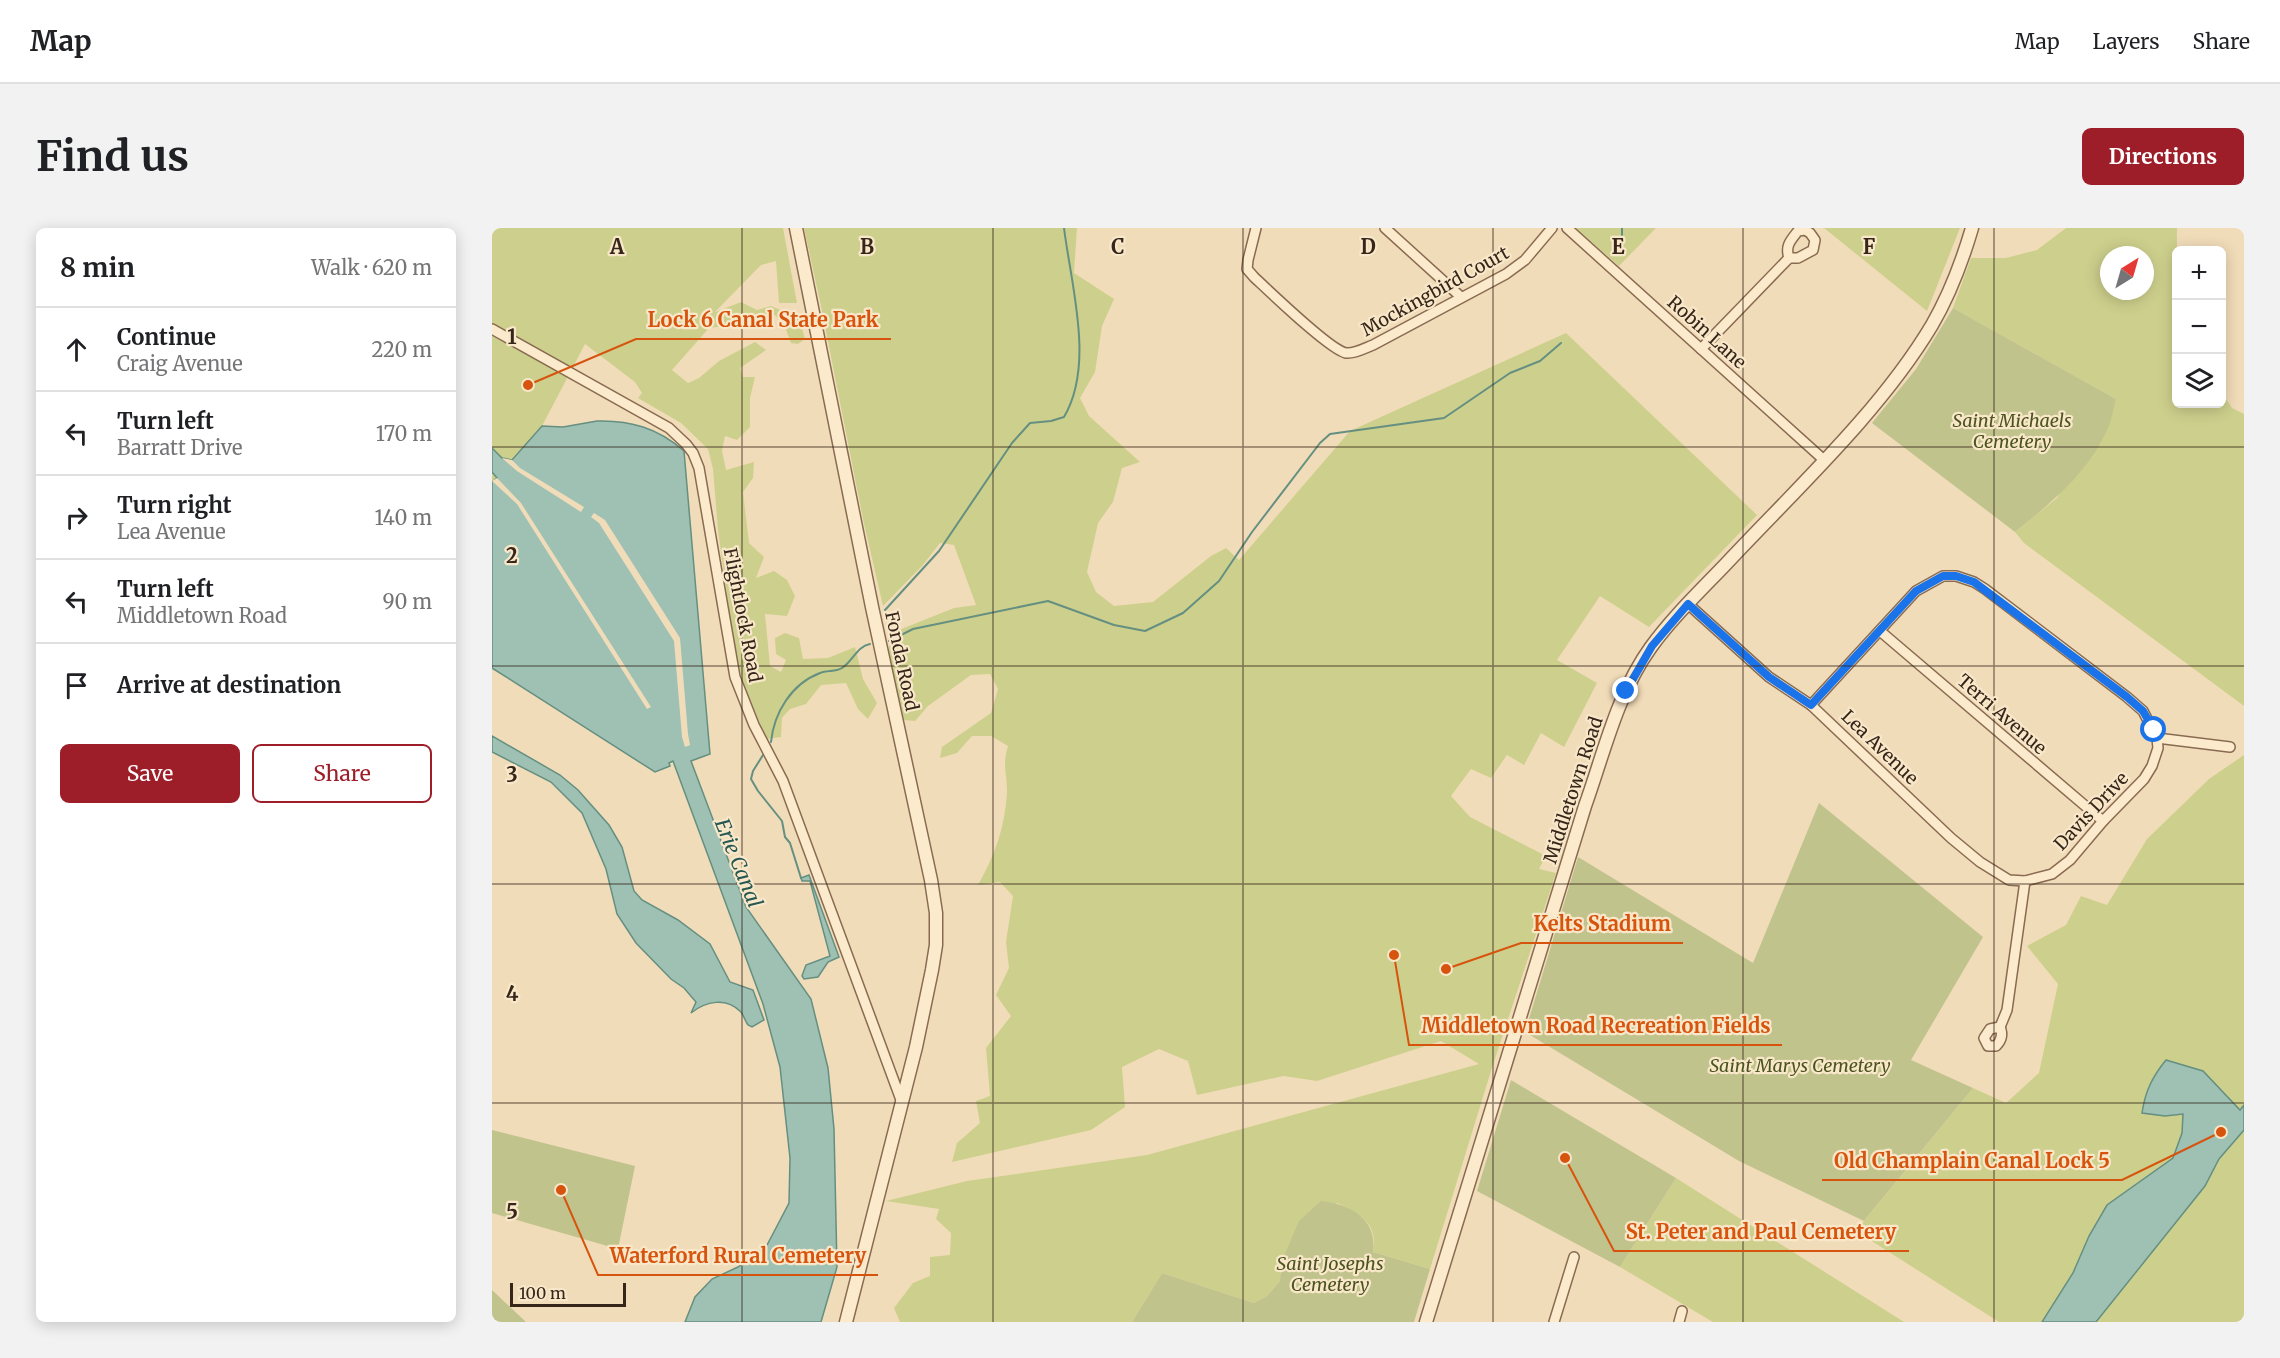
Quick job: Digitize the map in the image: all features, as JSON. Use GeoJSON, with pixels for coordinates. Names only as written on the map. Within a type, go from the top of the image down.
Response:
{"type":"FeatureCollection","features":[{"type":"Feature","properties":{"kind":"street","name":"Fonda Road"},"geometry":{"type":"LineString","coordinates":[[796,228],[936,913],[936,945],[916,1047],[846,1322]]}},
{"type":"Feature","properties":{"kind":"street","name":"Mockingbird Court"},"geometry":{"type":"LineString","coordinates":[[1256,228],[1247,269],[1315,331],[1342,352],[1349,353],[1373,345],[1517,267],[1552,228]]}},
{"type":"Feature","properties":{"kind":"street"},"geometry":{"type":"LineString","coordinates":[[1385,228],[1461,297]]}},
{"type":"Feature","properties":{"kind":"street","name":"Robin Lane"},"geometry":{"type":"LineString","coordinates":[[1567,228],[1824,460]]}},
{"type":"Feature","properties":{"kind":"street","name":"Middletown Road"},"geometry":{"type":"LineString","coordinates":[[1426,1322],[1609,734],[1640,665],[1652,646],[1688,604],[1855,426],[1911,358],[1933,323],[1956,277],[1972,228]]}},
{"type":"Feature","properties":{"kind":"street"},"geometry":{"type":"LineString","coordinates":[[1701,349],[1789,258]]}},
{"type":"Feature","properties":{"kind":"street","name":"Flightlock Road"},"geometry":{"type":"LineString","coordinates":[[492,328],[669,429],[693,453],[699,468],[709,520],[735,677],[754,725],[783,781],[901,1100]]}},
{"type":"Feature","properties":{"kind":"street"},"geometry":{"type":"LineString","coordinates":[[1811,705],[1916,591],[1935,579],[1956,576],[1986,589],[2127,697],[2143,711],[2157,738],[2230,747]]}},
{"type":"Feature","properties":{"kind":"street","name":"Lea Avenue"},"geometry":{"type":"LineString","coordinates":[[1688,604],[1769,677],[1811,705],[1951,838],[1980,862],[2009,880],[2025,881]]}},
{"type":"Feature","properties":{"kind":"street","name":"Terri Avenue"},"geometry":{"type":"LineString","coordinates":[[1880,631],[2103,821]]}},
{"type":"Feature","properties":{"kind":"street","name":"Davis Drive"},"geometry":{"type":"LineString","coordinates":[[2025,881],[2052,874],[2070,860],[2103,821],[2144,779],[2152,766],[2158,748],[2157,738]]}},
{"type":"Feature","properties":{"kind":"street"},"geometry":{"type":"LineString","coordinates":[[2000,1027],[2007,1010],[2025,881]]}},
{"type":"Feature","properties":{"kind":"street"},"geometry":{"type":"LineString","coordinates":[[1554,1322],[1574,1257]]}},
{"type":"Feature","properties":{"kind":"street"},"geometry":{"type":"LineString","coordinates":[[1679,1322],[1682,1311]]}},
{"type":"Feature","properties":{"kind":"green space"},"geometry":{"type":"Polygon","coordinates":[[[492,228],[783,228],[797,303],[779,303],[776,261],[761,265],[715,312],[741,302],[757,310],[771,306],[799,318],[805,339],[798,344],[791,343],[785,327],[775,315],[751,323],[709,328],[672,370],[688,383],[699,378],[719,361],[755,342],[766,350],[740,368],[743,377],[755,377],[750,398],[750,427],[737,440],[725,436],[722,451],[726,470],[754,462],[753,478],[743,492],[749,543],[764,557],[756,578],[774,571],[787,580],[795,596],[787,616],[765,614],[770,666],[781,672],[786,660],[776,654],[775,638],[785,633],[799,638],[803,659],[828,658],[855,647],[863,679],[877,703],[868,719],[858,709],[846,683],[821,685],[806,704],[790,709],[782,718],[781,737],[767,739],[748,697],[735,654],[718,530],[713,469],[708,449],[681,423],[638,398],[642,393],[635,382],[585,344],[542,426],[492,484],[492,228]]]}},
{"type":"Feature","properties":{"kind":"green space"},"geometry":{"type":"Polygon","coordinates":[[[804,228],[1077,228],[1074,273],[1114,299],[1102,326],[1095,372],[1080,398],[1089,416],[1140,462],[1122,468],[1113,502],[1098,523],[1087,572],[1096,592],[1114,606],[1153,602],[1211,556],[1226,548],[1239,560],[1350,431],[1566,333],[1757,515],[1649,627],[1600,596],[1557,660],[1597,683],[1564,747],[1541,733],[1524,765],[1507,755],[1491,778],[1471,769],[1451,796],[1470,817],[1546,856],[1539,869],[1556,873],[1491,1071],[1430,1269],[1373,1252],[1373,1234],[1366,1221],[1337,1203],[1281,1263],[1280,1281],[1267,1296],[1254,1303],[1162,1273],[1132,1322],[900,1322],[894,1308],[913,1283],[930,1276],[930,1257],[950,1255],[951,1233],[936,1219],[939,1209],[886,1201],[967,1181],[1147,1155],[1479,1064],[1441,1041],[1317,1081],[1284,1076],[1197,1095],[1188,1061],[1159,1049],[1122,1067],[1125,1107],[1091,1130],[952,1162],[957,1143],[980,1123],[976,1101],[990,1096],[986,1048],[1011,1016],[996,995],[1009,968],[1006,942],[1013,896],[1000,882],[978,885],[994,852],[1004,817],[1007,792],[1005,759],[1008,746],[991,736],[972,736],[957,753],[940,758],[942,747],[991,713],[998,689],[990,674],[971,675],[928,706],[915,721],[904,720],[887,653],[894,632],[954,608],[976,605],[954,545],[940,543],[922,566],[883,606],[804,228]]]}},
{"type":"Feature","properties":{"kind":"green space"},"geometry":{"type":"Polygon","coordinates":[[[1576,228],[1656,228],[1619,266],[1576,228]]]}},
{"type":"Feature","properties":{"kind":"green space"},"geometry":{"type":"Polygon","coordinates":[[[1824,228],[1960,228],[1927,311],[1824,228]]]}},
{"type":"Feature","properties":{"kind":"green space"},"geometry":{"type":"Polygon","coordinates":[[[2066,228],[2177,228],[2177,246],[2172,246],[2172,408],[2226,408],[2226,399],[2232,408],[2244,414],[2244,706],[2024,543],[2015,532],[2057,498],[2116,399],[1953,308],[1971,258],[2006,258],[2037,250],[2066,228]]]}},
{"type":"Feature","properties":{"kind":"green space","name":"Saint Michaels Cemetery"},"geometry":{"type":"Polygon","coordinates":[[[1953,308],[2116,399],[2109,426],[2090,460],[2055,498],[2015,532],[1872,423],[1916,369],[1953,308]]]}},
{"type":"Feature","properties":{"kind":"green space"},"geometry":{"type":"Polygon","coordinates":[[[2244,755],[2244,1322],[1999,1322],[1856,1231],[1973,1088],[2006,1103],[2039,1073],[2058,984],[2027,946],[2066,925],[2081,896],[2107,905],[2147,839],[2209,779],[2244,755]]]}},
{"type":"Feature","properties":{"kind":"green space","name":"Saint Marys Cemetery"},"geometry":{"type":"Polygon","coordinates":[[[1819,803],[1983,937],[1911,1060],[1973,1088],[1864,1221],[1739,1161],[1525,1032],[1578,857],[1753,963],[1819,803]]]}},
{"type":"Feature","properties":{"kind":"green space"},"geometry":{"type":"Polygon","coordinates":[[[1511,1080],[1676,1178],[1620,1267],[1477,1191],[1511,1080]]]}},
{"type":"Feature","properties":{"kind":"green space"},"geometry":{"type":"Polygon","coordinates":[[[492,1130],[635,1166],[618,1249],[492,1213],[492,1130]]]}},
{"type":"Feature","properties":{"kind":"green space"},"geometry":{"type":"Polygon","coordinates":[[[1676,1178],[1904,1322],[1713,1322],[1620,1267],[1676,1178]]]}},
{"type":"Feature","properties":{"kind":"green space","name":"Saint Josephs Cemetery"},"geometry":{"type":"Polygon","coordinates":[[[1321,1201],[1342,1206],[1360,1215],[1371,1231],[1373,1252],[1430,1269],[1414,1322],[1132,1322],[1162,1273],[1254,1303],[1267,1296],[1280,1281],[1281,1263],[1299,1221],[1321,1201]]]}},
{"type":"Feature","properties":{"kind":"green space"},"geometry":{"type":"Polygon","coordinates":[[[492,1290],[526,1322],[492,1322],[492,1290]]]}},
{"type":"Feature","properties":{"kind":"shaded area"},"geometry":{"type":"Polygon","coordinates":[[[597,421],[621,422],[643,427],[664,436],[684,451],[710,754],[691,761],[746,907],[811,999],[828,1068],[834,1129],[837,1267],[821,1322],[685,1322],[695,1297],[712,1279],[738,1267],[766,1247],[789,1203],[790,1158],[780,1067],[763,1004],[673,761],[669,763],[670,766],[655,772],[492,668],[492,482],[497,478],[492,472],[492,448],[502,458],[512,460],[542,426],[563,427],[597,421]]]}},
{"type":"Feature","properties":{"kind":"shaded area"},"geometry":{"type":"Polygon","coordinates":[[[492,736],[560,775],[578,790],[609,825],[622,847],[634,891],[642,900],[678,920],[710,944],[730,982],[753,990],[764,1020],[752,1027],[735,1007],[716,1002],[709,1003],[691,1013],[696,1002],[636,943],[617,914],[606,869],[582,813],[551,782],[492,752],[492,736]]]}},
{"type":"Feature","properties":{"kind":"shaded area"},"geometry":{"type":"Polygon","coordinates":[[[809,875],[839,957],[828,962],[818,977],[804,979],[802,976],[806,965],[830,956],[810,881],[802,881],[801,878],[809,875]]]}},
{"type":"Feature","properties":{"kind":"shaded area"},"geometry":{"type":"Polygon","coordinates":[[[2166,1060],[2203,1071],[2240,1110],[2244,1105],[2244,1130],[2219,1159],[2205,1186],[2096,1322],[2042,1322],[2073,1273],[2089,1236],[2107,1205],[2173,1158],[2182,1133],[2183,1114],[2165,1116],[2142,1113],[2150,1085],[2166,1060]]]}},
{"type":"Feature","properties":{"kind":"pier"},"geometry":{"type":"Polygon","coordinates":[[[502,458],[512,460],[520,468],[584,507],[581,512],[517,471],[502,458]]]}},
{"type":"Feature","properties":{"kind":"pier"},"geometry":{"type":"Polygon","coordinates":[[[497,478],[521,503],[651,707],[647,709],[517,504],[492,481],[497,478]]]}},
{"type":"Feature","properties":{"kind":"pier"},"geometry":{"type":"Polygon","coordinates":[[[594,513],[605,520],[680,638],[690,745],[685,747],[682,737],[674,641],[599,523],[591,517],[594,513]]]}},
{"type":"Feature","properties":{"kind":"waterway"},"geometry":{"type":"LineString","coordinates":[[885,610],[939,551],[1012,443],[1030,423],[1064,417],[1073,396],[1078,374],[1079,349],[1075,299],[1064,228]]}},
{"type":"Feature","properties":{"kind":"waterway"},"geometry":{"type":"LineString","coordinates":[[1622,228],[1622,238]]}},
{"type":"Feature","properties":{"kind":"waterway"},"geometry":{"type":"LineString","coordinates":[[889,641],[913,629],[1048,601],[1114,625],[1145,631],[1183,613],[1219,581],[1252,532],[1320,443],[1330,434],[1444,418],[1510,373],[1540,361],[1561,343]]}},
{"type":"Feature","properties":{"kind":"waterway"},"geometry":{"type":"LineString","coordinates":[[771,742],[780,710],[801,684],[823,672],[842,668],[858,651],[870,644]]}},
{"type":"Feature","properties":{"kind":"waterway"},"geometry":{"type":"LineString","coordinates":[[763,755],[751,779],[782,821],[785,837],[790,843],[801,878]]}},
{"type":"Feature","properties":{"kind":"place","name":"Lock 6 Canal State Park"},"geometry":{"type":"Point","coordinates":[528,385]}},
{"type":"Feature","properties":{"kind":"place","name":"Middletown Road Recreation Fields"},"geometry":{"type":"Point","coordinates":[1394,955]}},
{"type":"Feature","properties":{"kind":"place","name":"Kelts Stadium"},"geometry":{"type":"Point","coordinates":[1446,969]}},
{"type":"Feature","properties":{"kind":"place","name":"Old Champlain Canal Lock 5"},"geometry":{"type":"Point","coordinates":[2221,1132]}},
{"type":"Feature","properties":{"kind":"place","name":"St. Peter and Paul Cemetery"},"geometry":{"type":"Point","coordinates":[1565,1158]}},
{"type":"Feature","properties":{"kind":"place","name":"Waterford Rural Cemetery"},"geometry":{"type":"Point","coordinates":[561,1190]}},
{"type":"Feature","properties":{"kind":"route"},"geometry":{"type":"LineString","coordinates":[[1626,691],[1652,646],[1688,604],[1769,677],[1811,705],[1916,591],[1943,576],[1956,576],[1986,589],[2127,697],[2143,711],[2154,730]]}},
{"type":"Feature","properties":{"kind":"water label","name":"Erie Canal"},"geometry":{"type":"Point","coordinates":[739,863]}}]}
